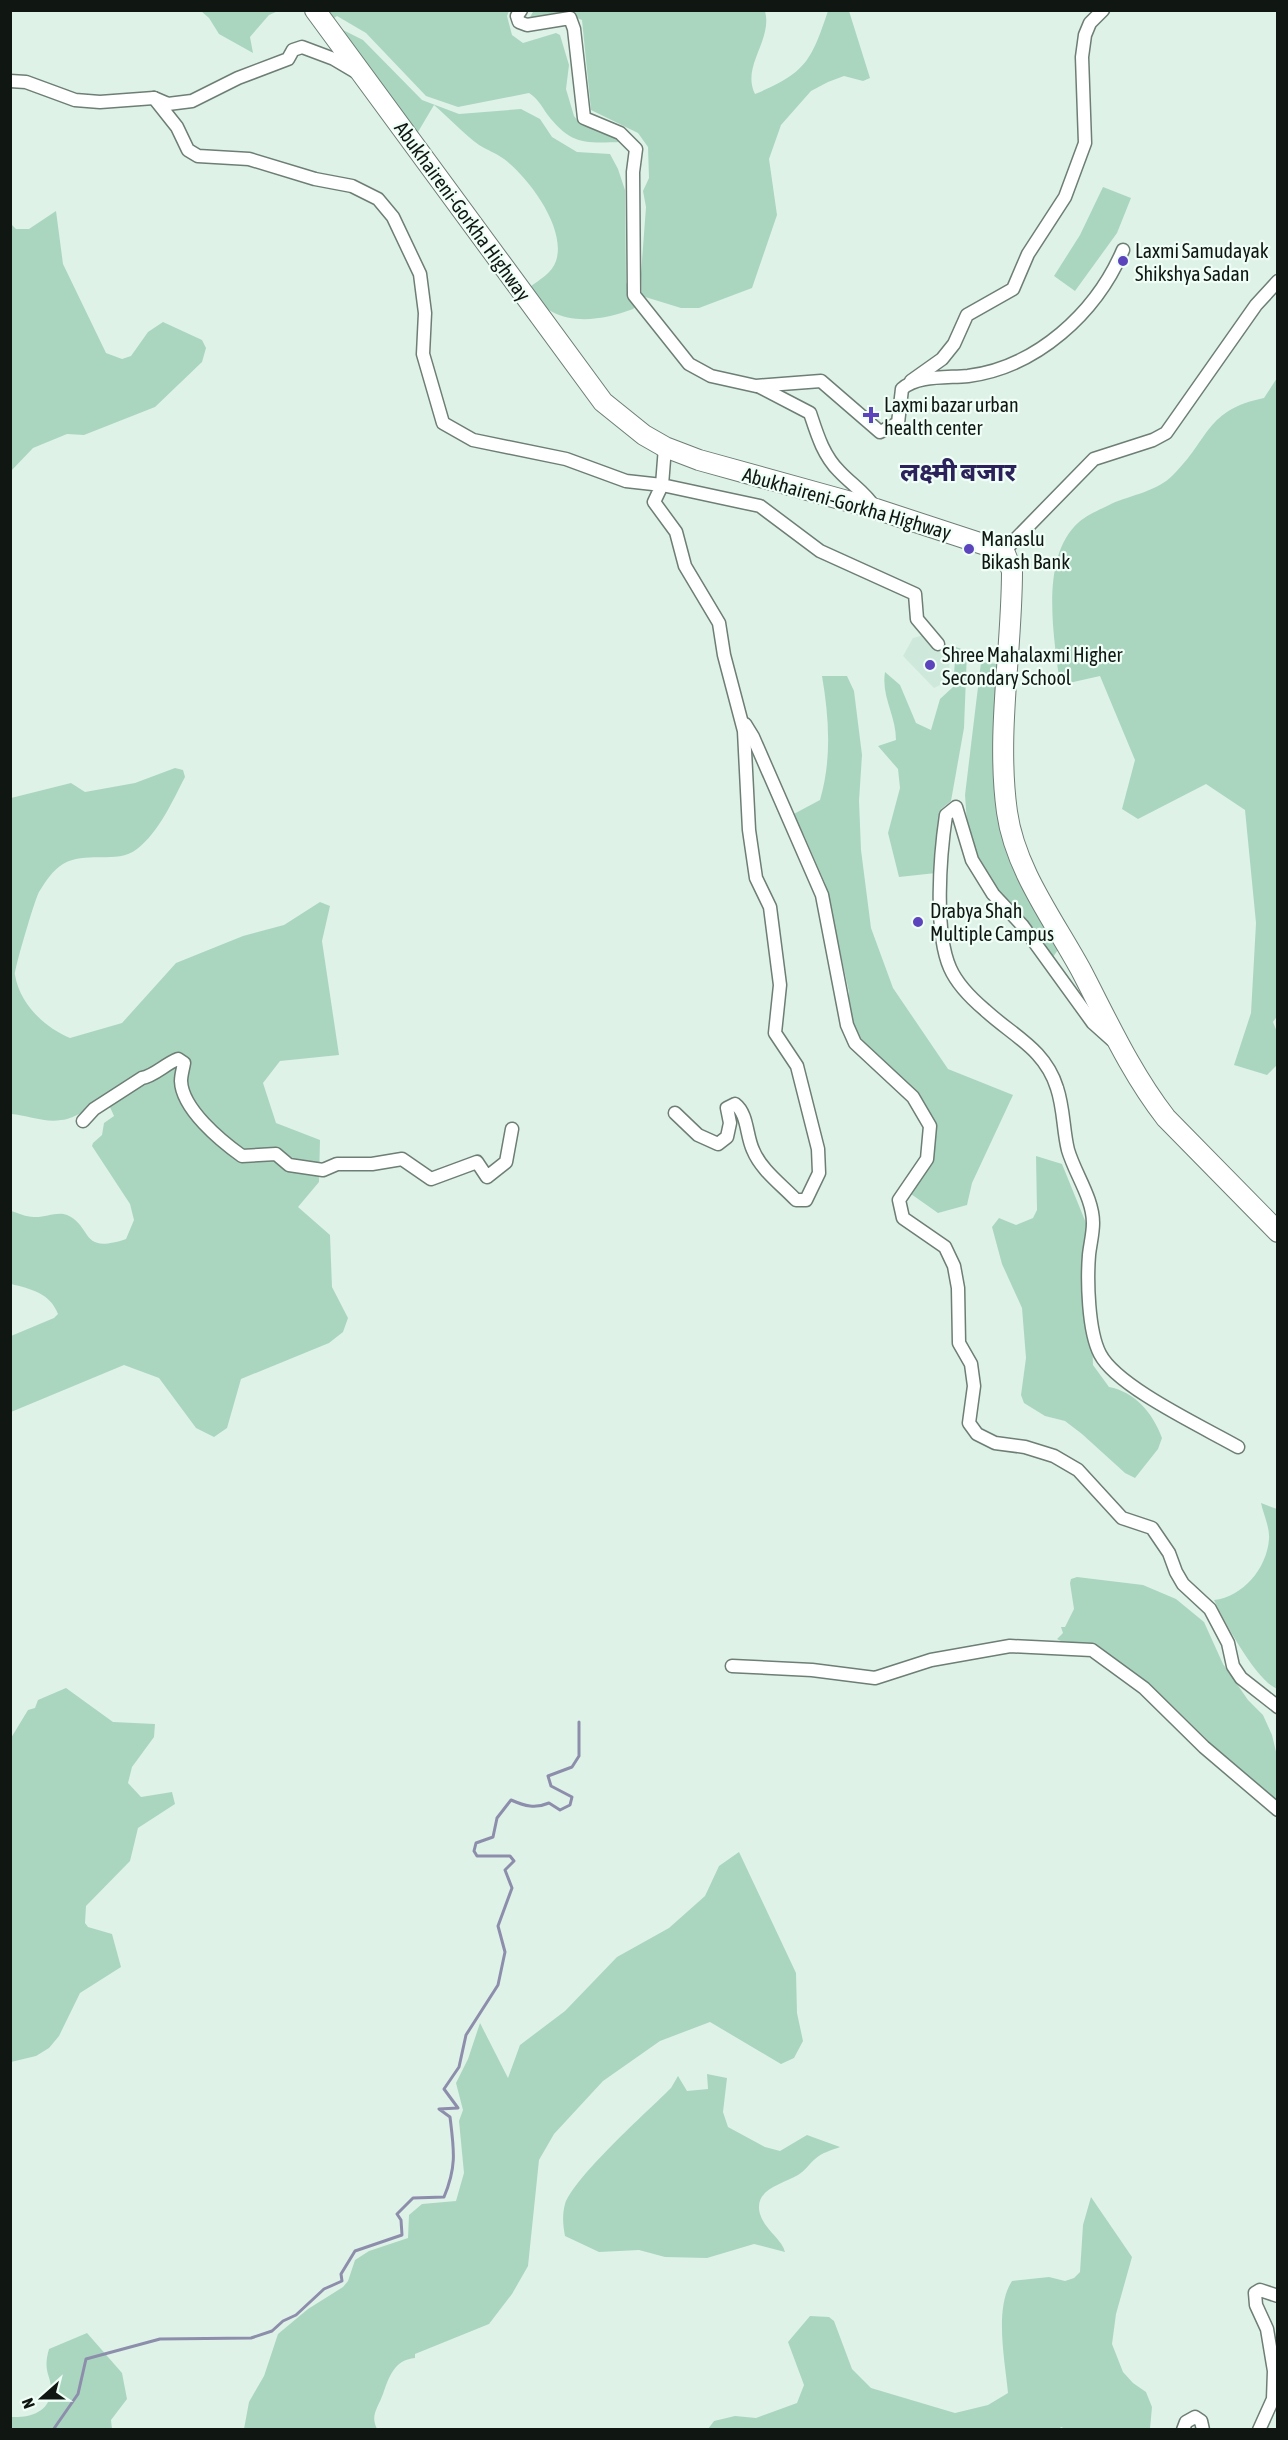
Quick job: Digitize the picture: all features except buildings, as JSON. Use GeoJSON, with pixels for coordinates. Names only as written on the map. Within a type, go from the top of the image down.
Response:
{"type":"FeatureCollection","features":[{"type":"Feature","properties":{"kind":"main road","name":"Abukhaireni-Gorkha Highway"},"geometry":{"type":"LineString","coordinates":[[315,10],[603,402],[644,435],[665,447],[699,460],[876,509],[1004,550]]}},
{"type":"Feature","properties":{"kind":"main road"},"geometry":{"type":"LineString","coordinates":[[1004,550],[1012,571],[1004,726],[1004,774],[1007,815],[1020,858],[1117,1044],[1166,1118],[1278,1232]]}},
{"type":"Feature","properties":{"kind":"street"},"geometry":{"type":"LineString","coordinates":[[521,10],[517,16],[519,22],[527,25],[570,14],[574,30],[584,118],[620,133],[636,149],[633,172],[634,295],[689,364],[711,376],[756,386],[810,413],[827,456],[839,472],[866,495],[876,509]]}},
{"type":"Feature","properties":{"kind":"street"},"geometry":{"type":"LineString","coordinates":[[756,386],[821,381],[880,432],[898,423],[902,389],[942,359],[954,344],[967,315],[1012,289],[1028,254],[1065,197],[1085,143],[1082,57],[1085,35],[1090,23],[1103,10]]}},
{"type":"Feature","properties":{"kind":"street"},"geometry":{"type":"LineString","coordinates":[[10,81],[26,82],[75,100],[100,102],[154,98],[168,104],[192,101],[238,78],[288,59],[293,50],[302,47],[334,59],[366,78]]}},
{"type":"Feature","properties":{"kind":"street"},"geometry":{"type":"LineString","coordinates":[[154,98],[177,127],[188,150],[198,156],[249,159],[352,186],[378,199],[401,232],[420,274],[425,313],[423,354],[443,423],[473,440],[566,459],[626,481],[662,485],[759,506],[820,551],[915,594],[917,619],[938,644]]}},
{"type":"Feature","properties":{"kind":"street"},"geometry":{"type":"LineString","coordinates":[[910,382],[972,375],[1018,363],[1052,342],[1091,303],[1112,275],[1123,250]]}},
{"type":"Feature","properties":{"kind":"street"},"geometry":{"type":"LineString","coordinates":[[1004,550],[1094,459],[1153,440],[1166,433],[1256,305],[1278,280]]}},
{"type":"Feature","properties":{"kind":"street"},"geometry":{"type":"LineString","coordinates":[[665,447],[662,485],[654,502],[676,532],[685,566],[719,623],[723,655],[744,731],[749,831],[756,878],[770,907],[780,986],[775,1033],[797,1066],[818,1149],[819,1173],[806,1200],[796,1200],[765,1169],[753,1152],[742,1110],[735,1104],[727,1108],[730,1123],[727,1137],[718,1144],[698,1135],[675,1113]]}},
{"type":"Feature","properties":{"kind":"street"},"geometry":{"type":"LineString","coordinates":[[741,718],[753,737],[822,895],[847,1025],[855,1043],[914,1097],[930,1126],[927,1160],[899,1200],[903,1218],[945,1247],[954,1266],[958,1288],[959,1342],[970,1364],[974,1386],[969,1423],[977,1434],[995,1443],[1025,1447],[1054,1456],[1078,1470],[1122,1518],[1152,1528],[1170,1553],[1176,1572],[1183,1584],[1210,1609],[1228,1643],[1233,1666],[1241,1678],[1278,1707]]}},
{"type":"Feature","properties":{"kind":"street"},"geometry":{"type":"LineString","coordinates":[[1117,1044],[1094,1023],[1022,925],[993,894],[972,860],[956,807],[946,815],[941,850],[941,906],[949,967],[957,981],[985,1011],[1038,1052],[1057,1086],[1063,1108],[1069,1153],[1084,1188],[1093,1222],[1089,1258],[1090,1311],[1098,1352],[1109,1368],[1128,1383],[1238,1447]]}},
{"type":"Feature","properties":{"kind":"street"},"geometry":{"type":"LineString","coordinates":[[83,1121],[94,1109],[142,1078],[151,1076],[160,1066],[178,1059],[184,1063],[181,1081],[189,1104],[207,1128],[242,1156],[276,1154],[289,1165],[323,1170],[337,1164],[372,1164],[402,1159],[431,1179],[477,1162],[487,1177],[506,1162],[512,1130]]}},
{"type":"Feature","properties":{"kind":"street"},"geometry":{"type":"LineString","coordinates":[[732,1666],[812,1670],[875,1678],[931,1660],[1010,1646],[1092,1650],[1144,1688],[1204,1747],[1278,1810]]}},
{"type":"Feature","properties":{"kind":"street"},"geometry":{"type":"LineString","coordinates":[[1259,2430],[1273,2398],[1274,2371],[1267,2329],[1256,2305],[1255,2293],[1260,2290],[1278,2296]]}},
{"type":"Feature","properties":{"kind":"street"},"geometry":{"type":"LineString","coordinates":[[1183,2430],[1186,2422],[1195,2417],[1201,2421],[1203,2430]]}},
{"type":"Feature","properties":{"kind":"shaded area"},"geometry":{"type":"Polygon","coordinates":[[[534,10],[765,11],[765,32],[752,73],[755,94],[786,79],[804,63],[817,42],[828,11],[849,11],[870,78],[863,81],[844,76],[828,82],[811,91],[781,125],[769,159],[777,215],[752,288],[699,308],[681,308],[642,296],[641,274],[646,207],[643,191],[649,178],[648,147],[638,133],[591,110],[582,20],[564,13],[529,19],[534,10]]]}},
{"type":"Feature","properties":{"kind":"shaded area"},"geometry":{"type":"Polygon","coordinates":[[[201,11],[278,11],[269,15],[250,37],[253,53],[219,34],[209,18],[201,11]]]}},
{"type":"Feature","properties":{"kind":"shaded area"},"geometry":{"type":"Polygon","coordinates":[[[319,11],[509,11],[507,16],[512,35],[523,43],[556,33],[560,35],[569,65],[566,89],[574,116],[581,125],[608,133],[621,142],[587,142],[571,137],[563,132],[529,93],[458,107],[426,96],[366,33],[337,16],[328,22],[319,11]]]}},
{"type":"Feature","properties":{"kind":"shaded area"},"geometry":{"type":"Polygon","coordinates":[[[337,27],[363,40],[422,100],[459,114],[521,109],[540,119],[552,137],[577,152],[610,154],[625,190],[626,282],[636,306],[619,314],[575,319],[549,310],[538,300],[530,287],[552,269],[558,248],[551,219],[534,190],[514,167],[479,145],[434,105],[415,137],[337,27]]]}},
{"type":"Feature","properties":{"kind":"shaded area"},"geometry":{"type":"Polygon","coordinates":[[[1103,187],[1131,198],[1117,233],[1075,291],[1054,276],[1080,235],[1103,187]]]}},
{"type":"Feature","properties":{"kind":"shaded area"},"geometry":{"type":"Polygon","coordinates":[[[56,211],[63,264],[106,353],[122,359],[131,356],[148,332],[163,322],[202,340],[206,348],[202,362],[155,407],[84,435],[67,434],[33,448],[11,471],[11,224],[16,229],[29,229],[56,211]]]}},
{"type":"Feature","properties":{"kind":"shaded area"},"geometry":{"type":"Polygon","coordinates":[[[1277,378],[1278,1015],[1273,1022],[1277,1032],[1278,1064],[1267,1075],[1234,1065],[1251,1013],[1256,923],[1245,810],[1206,784],[1138,819],[1122,809],[1135,760],[1100,676],[1060,685],[1052,599],[1058,556],[1066,537],[1079,522],[1111,504],[1152,489],[1167,480],[1185,462],[1219,418],[1245,403],[1264,398],[1277,378]]]}},
{"type":"Feature","properties":{"kind":"shaded area","name":"Shree Mahalaxmi Higher Secondary School"},"geometry":{"type":"Polygon","coordinates":[[[924,635],[949,657],[950,680],[934,688],[903,656],[913,638],[924,635]]]}},
{"type":"Feature","properties":{"kind":"shaded area"},"geometry":{"type":"Polygon","coordinates":[[[956,647],[967,651],[964,728],[951,801],[941,809],[936,873],[899,877],[888,833],[900,788],[898,769],[878,746],[896,740],[894,722],[885,690],[885,672],[900,685],[916,723],[931,730],[940,699],[953,687],[956,647]]]}},
{"type":"Feature","properties":{"kind":"shaded area"},"geometry":{"type":"Polygon","coordinates":[[[981,662],[1004,665],[1004,819],[1064,941],[1051,960],[996,892],[974,856],[968,837],[965,795],[981,662]]]}},
{"type":"Feature","properties":{"kind":"shaded area"},"geometry":{"type":"Polygon","coordinates":[[[822,676],[847,676],[854,691],[862,755],[859,801],[861,850],[871,928],[893,988],[948,1069],[1013,1095],[972,1183],[967,1205],[938,1213],[911,1194],[932,1163],[933,1136],[893,1076],[859,1038],[849,1015],[849,992],[825,883],[804,835],[790,816],[820,800],[824,785],[828,738],[822,676]]]}},
{"type":"Feature","properties":{"kind":"shaded area"},"geometry":{"type":"Polygon","coordinates":[[[175,768],[183,770],[185,777],[152,834],[137,849],[120,856],[72,860],[63,864],[50,876],[37,897],[15,975],[22,996],[28,1005],[42,1021],[70,1038],[122,1023],[176,963],[243,936],[284,925],[320,902],[330,906],[322,941],[339,1055],[280,1061],[263,1083],[276,1123],[320,1140],[319,1182],[298,1207],[330,1235],[332,1287],[348,1318],[343,1332],[329,1343],[241,1379],[227,1428],[214,1437],[196,1428],[159,1378],[124,1365],[11,1412],[11,1336],[54,1318],[58,1314],[50,1301],[39,1293],[11,1284],[11,1211],[31,1217],[67,1215],[81,1226],[89,1237],[101,1244],[126,1239],[134,1220],[130,1204],[92,1146],[102,1135],[104,1123],[114,1116],[109,1105],[96,1106],[68,1119],[55,1121],[11,1114],[11,798],[71,783],[85,792],[135,783],[175,768]]]}},
{"type":"Feature","properties":{"kind":"shaded area"},"geometry":{"type":"Polygon","coordinates":[[[1036,1156],[1062,1164],[1088,1228],[1093,1365],[1109,1387],[1127,1394],[1142,1405],[1154,1420],[1162,1438],[1158,1449],[1135,1478],[1125,1473],[1065,1421],[1045,1416],[1024,1403],[1021,1395],[1026,1358],[1022,1308],[1002,1264],[992,1227],[999,1218],[1016,1225],[1033,1218],[1037,1210],[1036,1156]]]}},
{"type":"Feature","properties":{"kind":"shaded area"},"geometry":{"type":"Polygon","coordinates":[[[1261,1503],[1277,1509],[1277,1689],[1260,1675],[1251,1663],[1233,1636],[1214,1600],[1225,1598],[1244,1587],[1264,1560],[1269,1535],[1261,1503]]]}},
{"type":"Feature","properties":{"kind":"shaded area"},"geometry":{"type":"Polygon","coordinates":[[[1077,1577],[1143,1585],[1176,1599],[1204,1622],[1223,1664],[1248,1700],[1263,1715],[1272,1735],[1277,1756],[1277,1806],[1171,1704],[1126,1666],[1096,1648],[1057,1639],[1063,1633],[1061,1627],[1065,1627],[1074,1609],[1070,1583],[1071,1579],[1077,1577]]]}},
{"type":"Feature","properties":{"kind":"shaded area"},"geometry":{"type":"Polygon","coordinates":[[[66,1688],[113,1722],[155,1724],[154,1737],[132,1767],[128,1783],[141,1797],[172,1792],[175,1804],[138,1828],[130,1861],[86,1906],[85,1923],[88,1927],[112,1934],[121,1967],[80,1993],[59,2036],[49,2048],[36,2056],[11,2062],[11,1738],[28,1710],[35,1708],[38,1700],[66,1688]]]}},
{"type":"Feature","properties":{"kind":"shaded area"},"geometry":{"type":"Polygon","coordinates":[[[739,1852],[796,1973],[797,2013],[803,2041],[794,2058],[781,2064],[710,2022],[660,2041],[603,2081],[554,2134],[539,2160],[528,2266],[512,2294],[489,2324],[415,2354],[415,2358],[402,2362],[393,2370],[376,2412],[374,2420],[377,2429],[244,2429],[249,2402],[264,2376],[278,2334],[308,2309],[343,2287],[348,2281],[355,2260],[369,2251],[408,2238],[409,2215],[422,2204],[456,2201],[464,2173],[459,2121],[463,2110],[456,2083],[468,2059],[480,2023],[508,2078],[520,2045],[565,2011],[617,1957],[669,1928],[705,1896],[719,1866],[739,1852]]]}},
{"type":"Feature","properties":{"kind":"shaded area"},"geometry":{"type":"Polygon","coordinates":[[[707,2074],[727,2078],[723,2112],[728,2127],[765,2147],[780,2151],[807,2135],[840,2147],[820,2155],[800,2173],[771,2188],[761,2199],[759,2206],[762,2220],[781,2243],[785,2252],[754,2244],[707,2258],[665,2257],[639,2250],[599,2252],[565,2236],[563,2212],[565,2204],[582,2177],[671,2088],[678,2076],[687,2091],[708,2089],[707,2074]]]}},
{"type":"Feature","properties":{"kind":"shaded area"},"geometry":{"type":"Polygon","coordinates":[[[1091,2197],[1132,2257],[1116,2314],[1112,2344],[1123,2372],[1146,2392],[1152,2407],[1150,2429],[1068,2430],[1061,2427],[1058,2430],[708,2429],[714,2421],[735,2416],[756,2418],[797,2403],[804,2385],[788,2342],[810,2316],[829,2317],[834,2321],[852,2369],[871,2388],[955,2413],[988,2405],[1008,2393],[1002,2335],[1003,2305],[1007,2292],[1012,2281],[1049,2277],[1065,2281],[1074,2278],[1080,2272],[1083,2225],[1091,2197]]]}},
{"type":"Feature","properties":{"kind":"shaded area"},"geometry":{"type":"Polygon","coordinates":[[[87,2333],[122,2373],[127,2399],[111,2420],[112,2429],[11,2429],[11,2417],[37,2413],[49,2399],[51,2386],[46,2363],[49,2349],[87,2333]]]}},
{"type":"Feature","properties":{"kind":"waterway"},"geometry":{"type":"LineString","coordinates":[[53,2430],[78,2394],[86,2359],[160,2339],[251,2338],[272,2331],[283,2321],[296,2315],[324,2289],[342,2281],[341,2274],[355,2251],[402,2235],[401,2220],[397,2214],[413,2198],[444,2197],[453,2167],[453,2149],[450,2117],[439,2109],[458,2108],[444,2089],[459,2067],[466,2035],[498,1985],[505,1952],[498,1926],[512,1888],[505,1870],[514,1861],[510,1856],[477,1856],[474,1851],[476,1843],[493,1837],[497,1818],[511,1800],[530,1806],[549,1803],[560,1810],[570,1805],[572,1797],[551,1786],[548,1776],[572,1767],[579,1756],[579,1722]]}},
{"type":"Feature","properties":{"kind":"place","name":"Laxmi Samudayak Shikshya Sadan"},"geometry":{"type":"Point","coordinates":[1123,261]}},
{"type":"Feature","properties":{"kind":"place","name":"Laxmi bazar urban health center"},"geometry":{"type":"Point","coordinates":[871,415]}},
{"type":"Feature","properties":{"kind":"place","name":"Manaslu Bikash Bank"},"geometry":{"type":"Point","coordinates":[969,549]}},
{"type":"Feature","properties":{"kind":"place","name":"Shree Mahalaxmi Higher Secondary School"},"geometry":{"type":"Point","coordinates":[930,665]}},
{"type":"Feature","properties":{"kind":"place","name":"Drabya Shah Multiple Campus"},"geometry":{"type":"Point","coordinates":[918,922]}},
{"type":"Feature","properties":{"kind":"district","name":"लक्ष्मी बजार"},"geometry":{"type":"Point","coordinates":[958,472]}}]}
